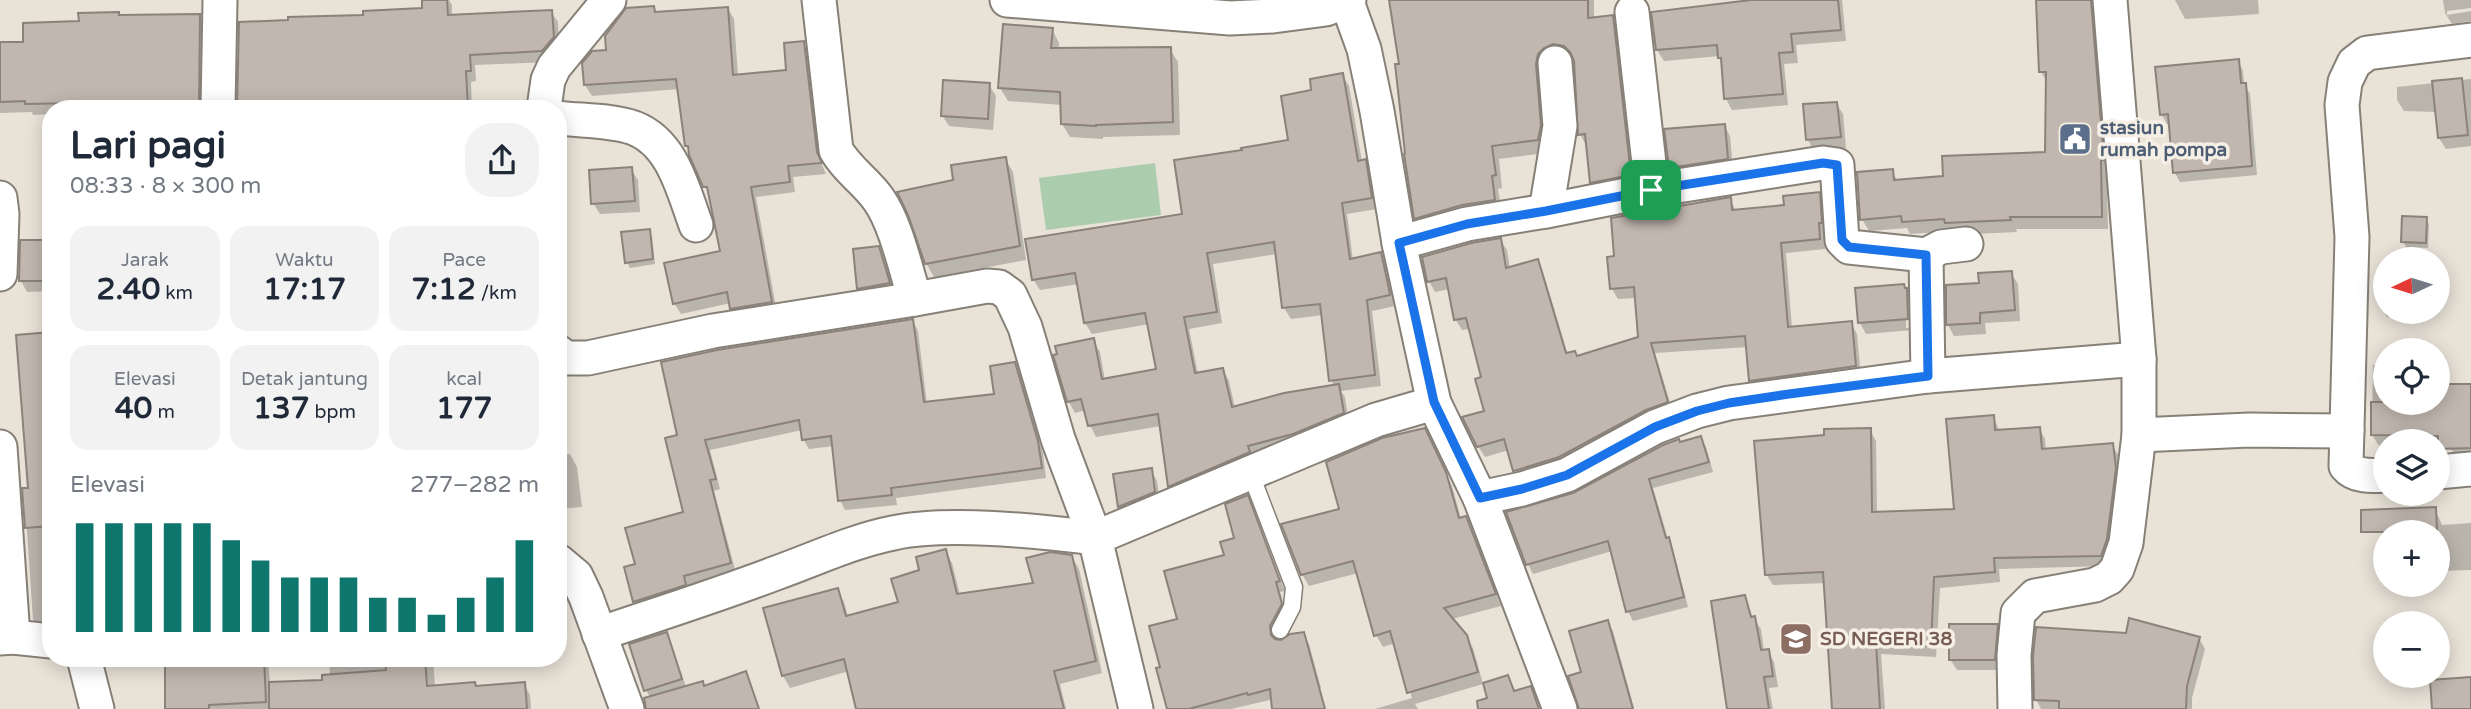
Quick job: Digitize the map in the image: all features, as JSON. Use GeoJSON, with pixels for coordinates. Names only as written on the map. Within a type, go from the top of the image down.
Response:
{"type":"FeatureCollection","features":[{"type":"Feature","properties":{"kind":"street"},"geometry":{"type":"LineString","coordinates":[[218,100],[220,0]]}},
{"type":"Feature","properties":{"kind":"street"},"geometry":{"type":"LineString","coordinates":[[545,100],[548,80],[554,67],[609,0]]}},
{"type":"Feature","properties":{"kind":"street"},"geometry":{"type":"LineString","coordinates":[[818,0],[836,150],[842,161],[880,201],[895,234],[915,299]]}},
{"type":"Feature","properties":{"kind":"street"},"geometry":{"type":"LineString","coordinates":[[1006,0],[1230,18],[1306,12],[1326,9],[1348,1],[1364,49],[1399,243],[1434,402],[1480,498],[1560,709]]}},
{"type":"Feature","properties":{"kind":"street"},"geometry":{"type":"LineString","coordinates":[[2015,709],[2014,655],[2018,613],[2035,596],[2095,585],[2109,578],[2117,569],[2126,543],[2139,435],[2138,359],[2110,0]]}},
{"type":"Feature","properties":{"kind":"street"},"geometry":{"type":"LineString","coordinates":[[1632,12],[1651,190]]}},
{"type":"Feature","properties":{"kind":"street"},"geometry":{"type":"LineString","coordinates":[[2373,475],[2356,474],[2350,472],[2346,466],[2352,237],[2342,105],[2345,82],[2354,63],[2367,52],[2471,40]]}},
{"type":"Feature","properties":{"kind":"street"},"geometry":{"type":"LineString","coordinates":[[1546,211],[1560,126],[1555,63]]}},
{"type":"Feature","properties":{"kind":"street"},"geometry":{"type":"LineString","coordinates":[[567,119],[632,128],[647,135],[667,155],[696,225]]}},
{"type":"Feature","properties":{"kind":"street"},"geometry":{"type":"LineString","coordinates":[[1399,243],[1467,224],[1651,190],[1823,163],[1837,165],[1842,240],[1849,247],[1926,255],[1941,247],[1966,244]]}},
{"type":"Feature","properties":{"kind":"street"},"geometry":{"type":"LineString","coordinates":[[0,198],[0,274]]}},
{"type":"Feature","properties":{"kind":"street"},"geometry":{"type":"LineString","coordinates":[[1926,255],[1928,376]]}},
{"type":"Feature","properties":{"kind":"street"},"geometry":{"type":"LineString","coordinates":[[567,358],[588,358],[713,331],[987,285],[999,287],[1010,295],[1025,327],[1058,439],[1096,538],[1136,709]]}},
{"type":"Feature","properties":{"kind":"street"},"geometry":{"type":"LineString","coordinates":[[1480,498],[1567,475],[1655,427],[1697,411],[1765,397],[1928,376],[2138,359]]}},
{"type":"Feature","properties":{"kind":"street"},"geometry":{"type":"LineString","coordinates":[[599,634],[894,532],[960,528],[1096,538],[1376,420],[1434,402]]}},
{"type":"Feature","properties":{"kind":"street"},"geometry":{"type":"LineString","coordinates":[[2139,435],[2249,430],[2347,430]]}},
{"type":"Feature","properties":{"kind":"street"},"geometry":{"type":"LineString","coordinates":[[0,447],[7,637],[42,640]]}},
{"type":"Feature","properties":{"kind":"street"},"geometry":{"type":"LineString","coordinates":[[2450,471],[2471,469]]}},
{"type":"Feature","properties":{"kind":"street"},"geometry":{"type":"LineString","coordinates":[[567,568],[576,576],[627,709]]}},
{"type":"Feature","properties":{"kind":"street"},"geometry":{"type":"LineString","coordinates":[[86,667],[97,709]]}},
{"type":"Feature","properties":{"kind":"lane"},"geometry":{"type":"LineString","coordinates":[[1250,472],[1294,587],[1292,607],[1280,630]]}},
{"type":"Feature","properties":{"kind":"green space"},"geometry":{"type":"Polygon","coordinates":[[[1155,163],[1161,215],[1046,230],[1039,178],[1155,163]]]}},
{"type":"Feature","properties":{"kind":"building"},"geometry":{"type":"Polygon","coordinates":[[[422,0],[447,0],[448,15],[552,10],[554,37],[542,51],[470,55],[471,71],[466,71],[468,100],[237,100],[239,22],[288,20],[288,17],[363,15],[363,11],[422,8],[422,0]]]}},
{"type":"Feature","properties":{"kind":"building"},"geometry":{"type":"Polygon","coordinates":[[[1389,0],[1588,0],[1588,18],[1613,15],[1631,175],[1590,183],[1585,134],[1578,135],[1574,61],[1564,46],[1553,44],[1538,54],[1536,64],[1541,125],[1538,140],[1492,146],[1496,175],[1492,176],[1495,200],[1462,205],[1414,219],[1395,64],[1399,64],[1389,0]]]}},
{"type":"Feature","properties":{"kind":"building"},"geometry":{"type":"Polygon","coordinates":[[[1751,0],[1838,0],[1841,30],[1791,34],[1793,52],[1779,53],[1783,94],[1724,99],[1721,58],[1718,58],[1717,45],[1656,50],[1651,12],[1751,0]]]}},
{"type":"Feature","properties":{"kind":"building"},"geometry":{"type":"Polygon","coordinates":[[[2036,0],[2091,0],[2104,160],[2101,160],[2102,217],[2010,217],[2011,220],[1945,223],[1944,219],[1902,222],[1901,216],[1860,220],[1857,172],[1893,169],[1894,180],[1943,176],[1942,156],[2045,152],[2046,72],[2039,72],[2036,0]]]}},
{"type":"Feature","properties":{"kind":"building"},"geometry":{"type":"Polygon","coordinates":[[[654,6],[655,12],[728,7],[733,75],[786,70],[784,43],[804,41],[817,152],[822,163],[788,166],[790,182],[751,187],[772,302],[730,309],[727,292],[673,304],[664,263],[720,251],[707,187],[703,187],[689,155],[688,146],[685,146],[676,79],[584,85],[582,63],[592,51],[606,50],[605,36],[626,8],[654,6]]]}},
{"type":"Feature","properties":{"kind":"building"},"geometry":{"type":"Polygon","coordinates":[[[78,13],[200,14],[199,100],[42,100],[42,104],[25,104],[25,101],[0,102],[0,42],[23,42],[23,23],[79,21],[78,13]]]}},
{"type":"Feature","properties":{"kind":"building"},"geometry":{"type":"Polygon","coordinates":[[[1003,24],[1053,28],[1051,48],[1171,47],[1173,122],[1096,126],[1061,124],[1060,92],[998,88],[1003,24]]]}},
{"type":"Feature","properties":{"kind":"building"},"geometry":{"type":"Polygon","coordinates":[[[2239,59],[2241,83],[2246,83],[2252,166],[2173,173],[2168,114],[2160,115],[2155,67],[2239,59]]]}},
{"type":"Feature","properties":{"kind":"building"},"geometry":{"type":"Polygon","coordinates":[[[1343,73],[1358,161],[1366,159],[1372,198],[1342,203],[1350,259],[1381,252],[1390,295],[1367,300],[1375,375],[1329,381],[1320,304],[1282,308],[1274,242],[1207,253],[1217,312],[1184,317],[1195,373],[1223,368],[1232,407],[1284,393],[1339,384],[1344,413],[1293,434],[1248,446],[1250,452],[1168,487],[1158,414],[1088,426],[1081,399],[1067,402],[1053,355],[1057,354],[1055,346],[1094,338],[1102,379],[1156,369],[1145,313],[1084,323],[1075,273],[1032,280],[1025,239],[1182,214],[1174,160],[1288,140],[1281,96],[1311,90],[1310,79],[1343,73]]]}},
{"type":"Feature","properties":{"kind":"building"},"geometry":{"type":"Polygon","coordinates":[[[2462,78],[2468,135],[2438,138],[2432,81],[2462,78]]]}},
{"type":"Feature","properties":{"kind":"building"},"geometry":{"type":"Polygon","coordinates":[[[943,80],[990,83],[988,119],[941,116],[943,80]]]}},
{"type":"Feature","properties":{"kind":"building"},"geometry":{"type":"Polygon","coordinates":[[[1837,102],[1841,137],[1806,140],[1803,104],[1837,102]]]}},
{"type":"Feature","properties":{"kind":"building"},"geometry":{"type":"Polygon","coordinates":[[[1725,124],[1728,159],[1669,168],[1664,129],[1725,124]]]}},
{"type":"Feature","properties":{"kind":"building"},"geometry":{"type":"Polygon","coordinates":[[[1006,157],[1020,246],[925,264],[897,192],[953,180],[951,165],[1006,157]]]}},
{"type":"Feature","properties":{"kind":"building"},"geometry":{"type":"Polygon","coordinates":[[[632,167],[635,201],[591,204],[589,170],[632,167]]]}},
{"type":"Feature","properties":{"kind":"building"},"geometry":{"type":"Polygon","coordinates":[[[1820,192],[1820,239],[1781,243],[1788,327],[1852,321],[1856,366],[1749,381],[1745,336],[1651,343],[1668,402],[1646,410],[1559,457],[1513,471],[1504,439],[1477,447],[1462,417],[1484,411],[1475,379],[1481,377],[1466,318],[1454,320],[1446,278],[1427,282],[1422,257],[1471,243],[1501,238],[1506,268],[1538,259],[1566,353],[1575,351],[1577,356],[1638,337],[1634,287],[1610,289],[1607,257],[1614,256],[1611,218],[1731,197],[1732,210],[1784,205],[1783,196],[1820,192]]]}},
{"type":"Feature","properties":{"kind":"building"},"geometry":{"type":"Polygon","coordinates":[[[2402,216],[2427,217],[2426,243],[2401,242],[2402,216]]]}},
{"type":"Feature","properties":{"kind":"building"},"geometry":{"type":"Polygon","coordinates":[[[650,229],[653,259],[625,263],[621,232],[650,229]]]}},
{"type":"Feature","properties":{"kind":"building"},"geometry":{"type":"Polygon","coordinates":[[[20,240],[42,240],[42,281],[19,281],[20,240]]]}},
{"type":"Feature","properties":{"kind":"building"},"geometry":{"type":"Polygon","coordinates":[[[879,246],[890,283],[857,289],[853,249],[879,246]]]}},
{"type":"Feature","properties":{"kind":"building"},"geometry":{"type":"Polygon","coordinates":[[[2012,271],[2015,310],[1980,313],[1980,323],[1946,325],[1946,285],[1979,283],[1978,273],[2012,271]]]}},
{"type":"Feature","properties":{"kind":"building"},"geometry":{"type":"Polygon","coordinates":[[[1904,284],[1907,288],[1908,319],[1858,323],[1855,288],[1904,284]]]}},
{"type":"Feature","properties":{"kind":"building"},"geometry":{"type":"Polygon","coordinates":[[[913,319],[924,402],[994,394],[990,366],[1015,362],[1038,441],[1042,468],[891,488],[892,495],[838,501],[831,436],[802,440],[799,420],[705,440],[716,479],[710,480],[731,563],[684,576],[686,585],[633,602],[624,567],[635,564],[625,528],[683,512],[665,438],[677,435],[661,362],[717,350],[913,319]]]}},
{"type":"Feature","properties":{"kind":"building"},"geometry":{"type":"Polygon","coordinates":[[[42,333],[42,527],[25,528],[22,488],[28,488],[16,335],[42,333]]]}},
{"type":"Feature","properties":{"kind":"building"},"geometry":{"type":"Polygon","coordinates":[[[2450,384],[2471,384],[2471,448],[2450,449],[2450,429],[2373,429],[2371,435],[2371,402],[2373,415],[2450,415],[2450,384]]]}},
{"type":"Feature","properties":{"kind":"building"},"geometry":{"type":"Polygon","coordinates":[[[1994,415],[1995,430],[2040,427],[2042,449],[2113,443],[2116,468],[2107,539],[2101,556],[1994,558],[1995,572],[1934,577],[1931,646],[1876,643],[1880,709],[1832,709],[1823,572],[1765,575],[1754,441],[1824,435],[1824,429],[1871,428],[1872,512],[1954,509],[1946,419],[1994,415]]]}},
{"type":"Feature","properties":{"kind":"building"},"geometry":{"type":"Polygon","coordinates":[[[1425,428],[1446,472],[1459,518],[1466,516],[1496,594],[1444,608],[1467,635],[1478,672],[1407,693],[1390,631],[1374,636],[1353,561],[1301,575],[1281,524],[1339,509],[1326,462],[1382,438],[1425,428]]]}},
{"type":"Feature","properties":{"kind":"building"},"geometry":{"type":"Polygon","coordinates":[[[1701,436],[1709,462],[1649,479],[1666,538],[1669,537],[1684,597],[1626,612],[1608,541],[1526,565],[1506,512],[1573,493],[1663,445],[1679,439],[1680,442],[1701,436]]]}},
{"type":"Feature","properties":{"kind":"building"},"geometry":{"type":"Polygon","coordinates":[[[1152,468],[1155,492],[1118,507],[1113,474],[1152,468]]]}},
{"type":"Feature","properties":{"kind":"building"},"geometry":{"type":"Polygon","coordinates":[[[1248,495],[1280,581],[1276,582],[1282,604],[1270,626],[1271,635],[1281,640],[1290,634],[1304,632],[1325,709],[1272,709],[1270,689],[1189,709],[1167,709],[1149,626],[1177,619],[1164,571],[1224,555],[1220,542],[1234,538],[1225,504],[1248,495]]]}},
{"type":"Feature","properties":{"kind":"building"},"geometry":{"type":"Polygon","coordinates":[[[2436,507],[2437,520],[2373,520],[2373,532],[2361,532],[2361,510],[2436,507]]]}},
{"type":"Feature","properties":{"kind":"building"},"geometry":{"type":"Polygon","coordinates":[[[946,549],[957,594],[1033,583],[1026,558],[1050,552],[1072,555],[1096,661],[1054,671],[1064,709],[856,709],[844,659],[782,676],[763,608],[838,588],[846,616],[898,602],[891,579],[919,570],[916,557],[946,549]]]}},
{"type":"Feature","properties":{"kind":"building"},"geometry":{"type":"Polygon","coordinates":[[[1745,595],[1751,617],[1755,616],[1761,650],[1769,649],[1773,676],[1764,677],[1769,709],[1727,709],[1711,601],[1745,595]]]}},
{"type":"Feature","properties":{"kind":"building"},"geometry":{"type":"Polygon","coordinates":[[[2129,618],[2200,637],[2187,686],[2186,709],[2059,709],[2059,701],[2034,700],[2033,656],[2036,627],[2126,633],[2129,618]]]}},
{"type":"Feature","properties":{"kind":"building"},"geometry":{"type":"Polygon","coordinates":[[[1608,620],[1633,709],[1579,709],[1568,676],[1581,672],[1569,631],[1608,620]]]}},
{"type":"Feature","properties":{"kind":"building"},"geometry":{"type":"Polygon","coordinates":[[[1949,624],[1998,624],[1995,660],[1949,660],[1949,624]]]}},
{"type":"Feature","properties":{"kind":"building"},"geometry":{"type":"Polygon","coordinates":[[[667,632],[682,679],[644,691],[629,644],[667,632]]]}},
{"type":"Feature","properties":{"kind":"building"},"geometry":{"type":"Polygon","coordinates":[[[165,667],[264,667],[266,702],[209,705],[209,709],[165,709],[165,667]]]}},
{"type":"Feature","properties":{"kind":"building"},"geometry":{"type":"Polygon","coordinates":[[[386,667],[426,667],[427,686],[525,682],[527,709],[269,709],[269,682],[322,680],[322,675],[386,670],[386,667]]]}},
{"type":"Feature","properties":{"kind":"building"},"geometry":{"type":"Polygon","coordinates":[[[746,671],[759,709],[646,709],[644,698],[703,681],[704,686],[746,671]]]}},
{"type":"Feature","properties":{"kind":"building"},"geometry":{"type":"Polygon","coordinates":[[[1508,675],[1514,691],[1531,686],[1539,709],[1478,709],[1477,701],[1487,698],[1483,683],[1508,675]]]}},
{"type":"Feature","properties":{"kind":"building"},"geometry":{"type":"Polygon","coordinates":[[[2471,677],[2471,709],[2432,709],[2431,688],[2450,688],[2450,679],[2471,677]]]}},
{"type":"Feature","properties":{"kind":"place","name":"stasiun rumah pompa"},"geometry":{"type":"Point","coordinates":[2075,139]}},
{"type":"Feature","properties":{"kind":"place","name":"SD NEGERI 38"},"geometry":{"type":"Point","coordinates":[1796,639]}},
{"type":"Feature","properties":{"kind":"route"},"geometry":{"type":"LineString","coordinates":[[1823,163],[1837,165],[1842,240],[1849,247],[1926,255],[1928,376],[1729,403],[1697,411],[1655,427],[1567,475],[1480,498],[1434,402],[1399,243],[1467,224],[1651,190],[1823,163]]}}]}
